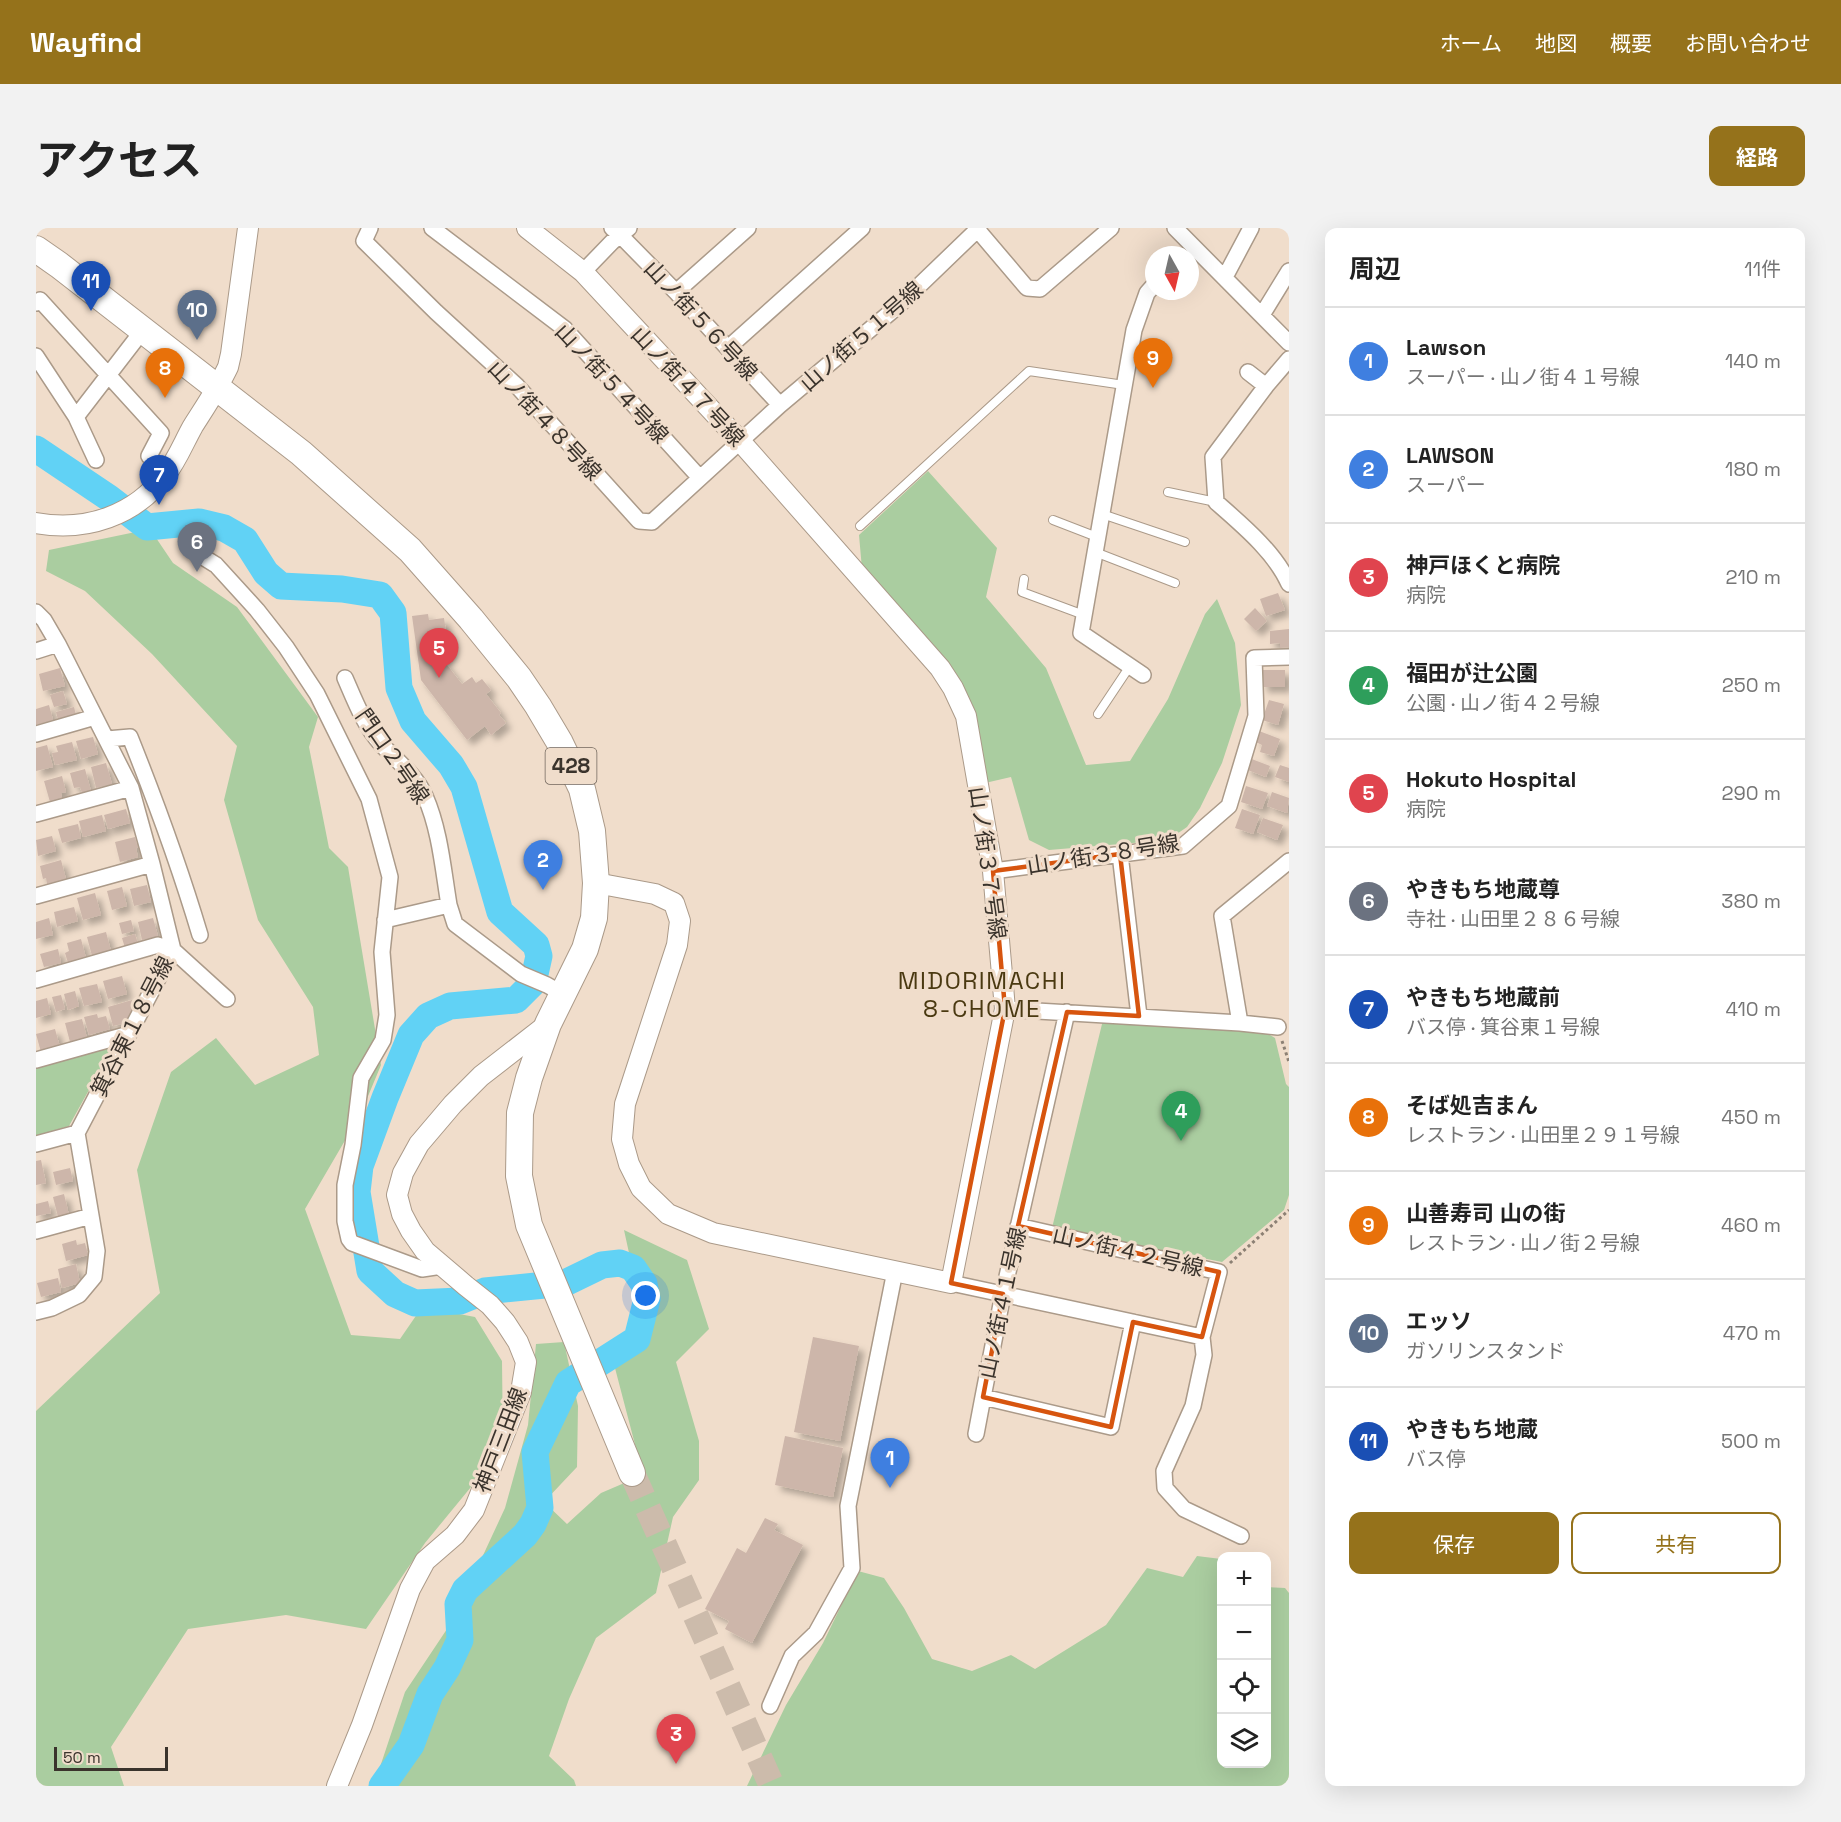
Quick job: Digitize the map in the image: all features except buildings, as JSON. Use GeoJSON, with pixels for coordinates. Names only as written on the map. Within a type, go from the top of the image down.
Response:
{"type":"FeatureCollection","features":[{"type":"Feature","properties":{"kind":"highway","name":"428"},"geometry":{"type":"LineString","coordinates":[[36,249],[301,453],[410,550],[519,678],[560,743],[582,789],[592,831],[596,883],[594,918],[585,949],[555,990],[548,1024],[529,1078],[520,1113],[519,1176],[529,1224],[633,1473]]}},
{"type":"Feature","properties":{"kind":"street"},"geometry":{"type":"LineString","coordinates":[[36,523],[72,526],[93,523],[115,515],[148,494],[168,472],[228,367],[248,228]]}},
{"type":"Feature","properties":{"kind":"street","name":"山ノ街４８号線"},"geometry":{"type":"LineString","coordinates":[[370,228],[364,241],[436,312],[517,386],[639,521],[652,522],[740,441]]}},
{"type":"Feature","properties":{"kind":"street","name":"山ノ街５４号線"},"geometry":{"type":"LineString","coordinates":[[432,228],[565,329],[700,478]]}},
{"type":"Feature","properties":{"kind":"street","name":"山ノ街４７号線"},"geometry":{"type":"LineString","coordinates":[[527,228],[583,272],[740,441],[840,554]]}},
{"type":"Feature","properties":{"kind":"street"},"geometry":{"type":"LineString","coordinates":[[676,292],[748,228]]}},
{"type":"Feature","properties":{"kind":"street"},"geometry":{"type":"LineString","coordinates":[[728,348],[862,228]]}},
{"type":"Feature","properties":{"kind":"street"},"geometry":{"type":"LineString","coordinates":[[977,229],[1027,288],[1040,289],[1111,228]]}},
{"type":"Feature","properties":{"kind":"street"},"geometry":{"type":"LineString","coordinates":[[1176,228],[1185,246]]}},
{"type":"Feature","properties":{"kind":"street"},"geometry":{"type":"LineString","coordinates":[[1225,277],[1251,228]]}},
{"type":"Feature","properties":{"kind":"street","name":"山ノ街５１号線"},"geometry":{"type":"LineString","coordinates":[[740,441],[898,306],[977,229]]}},
{"type":"Feature","properties":{"kind":"street"},"geometry":{"type":"LineString","coordinates":[[583,272],[621,231]]}},
{"type":"Feature","properties":{"kind":"street","name":"山ノ街５６号線"},"geometry":{"type":"LineString","coordinates":[[621,231],[780,405]]}},
{"type":"Feature","properties":{"kind":"street"},"geometry":{"type":"LineString","coordinates":[[1199,259],[1225,277],[1289,343]]}},
{"type":"Feature","properties":{"kind":"street"},"geometry":{"type":"LineString","coordinates":[[1262,315],[1289,271]]}},
{"type":"Feature","properties":{"kind":"street"},"geometry":{"type":"LineString","coordinates":[[1137,670],[1081,633],[1134,330],[1145,299]]}},
{"type":"Feature","properties":{"kind":"street"},"geometry":{"type":"LineString","coordinates":[[36,303],[40,300],[161,433],[149,456]]}},
{"type":"Feature","properties":{"kind":"street"},"geometry":{"type":"LineString","coordinates":[[76,417],[143,330]]}},
{"type":"Feature","properties":{"kind":"street"},"geometry":{"type":"LineString","coordinates":[[36,356],[76,417],[96,460]]}},
{"type":"Feature","properties":{"kind":"street"},"geometry":{"type":"LineString","coordinates":[[1289,359],[1213,457],[1216,502],[1247,529],[1284,572],[1289,584]]}},
{"type":"Feature","properties":{"kind":"street"},"geometry":{"type":"LineString","coordinates":[[1248,372],[1266,386]]}},
{"type":"Feature","properties":{"kind":"street"},"geometry":{"type":"LineString","coordinates":[[195,552],[216,565],[257,610],[286,647],[320,699],[369,799],[390,877],[382,952],[387,1015],[383,1040],[362,1078],[345,1185],[345,1221],[348,1239],[352,1243],[422,1269],[442,1266]]}},
{"type":"Feature","properties":{"kind":"street","name":"山ノ街３７号線"},"geometry":{"type":"LineString","coordinates":[[840,554],[940,668],[953,688],[966,716],[993,871],[1005,1008],[951,1283]]}},
{"type":"Feature","properties":{"kind":"street","name":"箕谷東１８号線"},"geometry":{"type":"LineString","coordinates":[[36,612],[44,620],[58,644],[131,788],[173,950],[77,1133]]}},
{"type":"Feature","properties":{"kind":"street"},"geometry":{"type":"LineString","coordinates":[[36,651],[58,644]]}},
{"type":"Feature","properties":{"kind":"street","name":"山ノ街３８号線"},"geometry":{"type":"LineString","coordinates":[[993,871],[1183,846],[1229,806],[1256,716],[1254,658],[1289,657]]}},
{"type":"Feature","properties":{"kind":"street","name":"門口２号線"},"geometry":{"type":"LineString","coordinates":[[345,678],[368,726],[425,794],[434,820],[449,905],[455,924],[521,974],[555,990]]}},
{"type":"Feature","properties":{"kind":"street"},"geometry":{"type":"LineString","coordinates":[[36,734],[95,717]]}},
{"type":"Feature","properties":{"kind":"street"},"geometry":{"type":"LineString","coordinates":[[106,740],[130,737],[178,865],[200,934]]}},
{"type":"Feature","properties":{"kind":"street"},"geometry":{"type":"LineString","coordinates":[[36,814],[131,788]]}},
{"type":"Feature","properties":{"kind":"street"},"geometry":{"type":"LineString","coordinates":[[1120,854],[1139,1016]]}},
{"type":"Feature","properties":{"kind":"street"},"geometry":{"type":"LineString","coordinates":[[1240,1023],[1222,916],[1289,861]]}},
{"type":"Feature","properties":{"kind":"street"},"geometry":{"type":"LineString","coordinates":[[36,897],[152,864]]}},
{"type":"Feature","properties":{"kind":"street"},"geometry":{"type":"LineString","coordinates":[[596,883],[655,894],[674,903],[680,921],[677,945],[625,1104],[622,1139],[629,1164],[641,1188],[668,1214],[713,1233],[1203,1336]]}},
{"type":"Feature","properties":{"kind":"street"},"geometry":{"type":"LineString","coordinates":[[385,920],[449,905]]}},
{"type":"Feature","properties":{"kind":"street"},"geometry":{"type":"LineString","coordinates":[[36,980],[158,945],[173,950],[227,999]]}},
{"type":"Feature","properties":{"kind":"street"},"geometry":{"type":"LineString","coordinates":[[1005,1008],[1278,1027]]}},
{"type":"Feature","properties":{"kind":"street","name":"山ノ街４１号線"},"geometry":{"type":"LineString","coordinates":[[1067,1012],[1003,1294],[983,1397],[1111,1427],[1133,1322]]}},
{"type":"Feature","properties":{"kind":"street","name":"神戸三田線"},"geometry":{"type":"LineString","coordinates":[[337,1786],[362,1725],[410,1589],[425,1562],[455,1535],[474,1510],[521,1392],[526,1362],[518,1342],[490,1305],[425,1251],[411,1232],[402,1214],[397,1196],[403,1173],[419,1144],[453,1104],[481,1076],[548,1024]]}},
{"type":"Feature","properties":{"kind":"street"},"geometry":{"type":"LineString","coordinates":[[36,1060],[129,1034]]}},
{"type":"Feature","properties":{"kind":"street"},"geometry":{"type":"LineString","coordinates":[[36,1144],[77,1133],[97,1251],[94,1277],[79,1294],[52,1308],[36,1312]]}},
{"type":"Feature","properties":{"kind":"street"},"geometry":{"type":"LineString","coordinates":[[36,1231],[91,1216]]}},
{"type":"Feature","properties":{"kind":"street","name":"山ノ街４２号線"},"geometry":{"type":"LineString","coordinates":[[1018,1226],[1220,1272],[1203,1336],[1204,1355],[1193,1406],[1164,1471],[1166,1488],[1184,1509],[1241,1536]]}},
{"type":"Feature","properties":{"kind":"street"},"geometry":{"type":"LineString","coordinates":[[770,1706],[792,1656],[816,1633],[852,1568],[848,1506],[895,1271]]}},
{"type":"Feature","properties":{"kind":"street"},"geometry":{"type":"LineString","coordinates":[[976,1434],[983,1397]]}},
{"type":"Feature","properties":{"kind":"lane"},"geometry":{"type":"LineString","coordinates":[[860,526],[1029,371],[1124,385]]}},
{"type":"Feature","properties":{"kind":"lane"},"geometry":{"type":"LineString","coordinates":[[1168,492],[1216,502]]}},
{"type":"Feature","properties":{"kind":"lane"},"geometry":{"type":"LineString","coordinates":[[1102,514],[1185,542]]}},
{"type":"Feature","properties":{"kind":"lane"},"geometry":{"type":"LineString","coordinates":[[1053,520],[1096,545],[1175,583]]}},
{"type":"Feature","properties":{"kind":"lane"},"geometry":{"type":"LineString","coordinates":[[1024,579],[1022,592],[1084,615]]}},
{"type":"Feature","properties":{"kind":"lane"},"geometry":{"type":"LineString","coordinates":[[1098,714],[1137,670]]}},
{"type":"Feature","properties":{"kind":"path"},"geometry":{"type":"LineString","coordinates":[[1278,1027],[1289,1062]]}},
{"type":"Feature","properties":{"kind":"path"},"geometry":{"type":"LineString","coordinates":[[1220,1272],[1289,1210]]}},
{"type":"Feature","properties":{"kind":"highlighted area"},"geometry":{"type":"Polygon","coordinates":[[[1120,854],[1139,1016],[1067,1012],[1018,1226],[1219,1272],[1202,1337],[1133,1322],[1111,1427],[983,1397],[1003,1294],[951,1283],[1005,1009],[993,871],[1120,854]]]}},
{"type":"Feature","properties":{"kind":"green space"},"geometry":{"type":"Polygon","coordinates":[[[928,471],[997,548],[986,597],[1046,668],[1086,765],[1130,761],[1168,699],[1205,614],[1217,599],[1235,643],[1241,705],[1222,763],[1200,808],[1187,827],[1168,840],[1049,850],[1029,840],[1011,777],[985,783],[966,705],[862,569],[859,535],[928,471]]]}},
{"type":"Feature","properties":{"kind":"green space"},"geometry":{"type":"Polygon","coordinates":[[[150,529],[173,563],[237,607],[318,717],[309,747],[329,848],[348,867],[381,1065],[361,1113],[305,1209],[351,1335],[400,1339],[422,1307],[475,1317],[502,1361],[503,1448],[425,1543],[366,1629],[286,1615],[188,1629],[111,1747],[124,1786],[36,1786],[36,1411],[160,1293],[137,1170],[171,1072],[216,1038],[255,1085],[319,1055],[313,1007],[258,920],[224,800],[237,746],[152,654],[85,591],[46,571],[49,550],[150,529]]]}},
{"type":"Feature","properties":{"kind":"green space"},"geometry":{"type":"Polygon","coordinates":[[[1103,1020],[1265,1032],[1275,1038],[1286,1084],[1289,1087],[1289,1195],[1284,1210],[1222,1262],[1052,1228],[1103,1020]]]}},
{"type":"Feature","properties":{"kind":"green space"},"geometry":{"type":"Polygon","coordinates":[[[108,1045],[110,1052],[69,1126],[36,1136],[36,1065],[108,1045]]]}},
{"type":"Feature","properties":{"kind":"green space"},"geometry":{"type":"Polygon","coordinates":[[[624,1230],[687,1260],[709,1329],[676,1362],[699,1441],[699,1480],[673,1517],[656,1593],[596,1638],[569,1699],[549,1756],[574,1780],[576,1786],[375,1786],[405,1692],[453,1620],[505,1508],[528,1425],[536,1344],[564,1342],[578,1406],[577,1467],[544,1502],[567,1524],[601,1493],[643,1475],[610,1349],[646,1331],[624,1230]]]}},
{"type":"Feature","properties":{"kind":"green space"},"geometry":{"type":"Polygon","coordinates":[[[1197,1556],[1217,1558],[1217,1768],[1271,1768],[1271,1587],[1285,1588],[1289,1593],[1289,1786],[747,1786],[786,1705],[823,1643],[858,1571],[884,1578],[904,1608],[932,1659],[972,1671],[1011,1655],[1035,1669],[1106,1625],[1147,1568],[1183,1577],[1197,1556]]]}},
{"type":"Feature","properties":{"kind":"waterway"},"geometry":{"type":"LineString","coordinates":[[36,449],[109,498],[147,527],[199,522],[224,528],[245,540],[266,573],[281,586],[342,589],[380,595],[393,613],[399,688],[413,721],[451,765],[464,787],[500,912],[536,945],[539,956],[533,983],[516,1000],[450,1006],[428,1016],[411,1035],[360,1166],[357,1192],[370,1271],[395,1294],[415,1303],[460,1301],[485,1291],[565,1283],[602,1265],[620,1263],[633,1268],[644,1284],[647,1299],[637,1339],[568,1383],[535,1452],[540,1508],[533,1524],[525,1535],[465,1590],[458,1604],[460,1640],[447,1668],[430,1694],[411,1745],[382,1786]]}},
{"type":"Feature","properties":{"kind":"tunnel"},"geometry":{"type":"LineString","coordinates":[[632,1473],[772,1786]]}},
{"type":"Feature","properties":{"kind":"place","name":"やきもち地蔵"},"geometry":{"type":"Point","coordinates":[91,311]}},
{"type":"Feature","properties":{"kind":"place","name":"エッソ"},"geometry":{"type":"Point","coordinates":[197,340]}},
{"type":"Feature","properties":{"kind":"place","name":"山善寿司 山の街"},"geometry":{"type":"Point","coordinates":[1153,388]}},
{"type":"Feature","properties":{"kind":"place","name":"そば処吉まん"},"geometry":{"type":"Point","coordinates":[165,398]}},
{"type":"Feature","properties":{"kind":"place","name":"やきもち地蔵前"},"geometry":{"type":"Point","coordinates":[159,505]}},
{"type":"Feature","properties":{"kind":"place","name":"やきもち地蔵尊"},"geometry":{"type":"Point","coordinates":[197,572]}},
{"type":"Feature","properties":{"kind":"place","name":"Hokuto Hospital"},"geometry":{"type":"Point","coordinates":[439,678]}},
{"type":"Feature","properties":{"kind":"place","name":"LAWSON"},"geometry":{"type":"Point","coordinates":[543,890]}},
{"type":"Feature","properties":{"kind":"place","name":"福田が辻公園"},"geometry":{"type":"Point","coordinates":[1181,1141]}},
{"type":"Feature","properties":{"kind":"place","name":"Lawson"},"geometry":{"type":"Point","coordinates":[890,1488]}},
{"type":"Feature","properties":{"kind":"place","name":"神戸ほくと病院"},"geometry":{"type":"Point","coordinates":[676,1764]}},
{"type":"Feature","properties":{"kind":"district","name":"MIDORIMACHI 8-CHOME"},"geometry":{"type":"Point","coordinates":[982,995]}}]}
